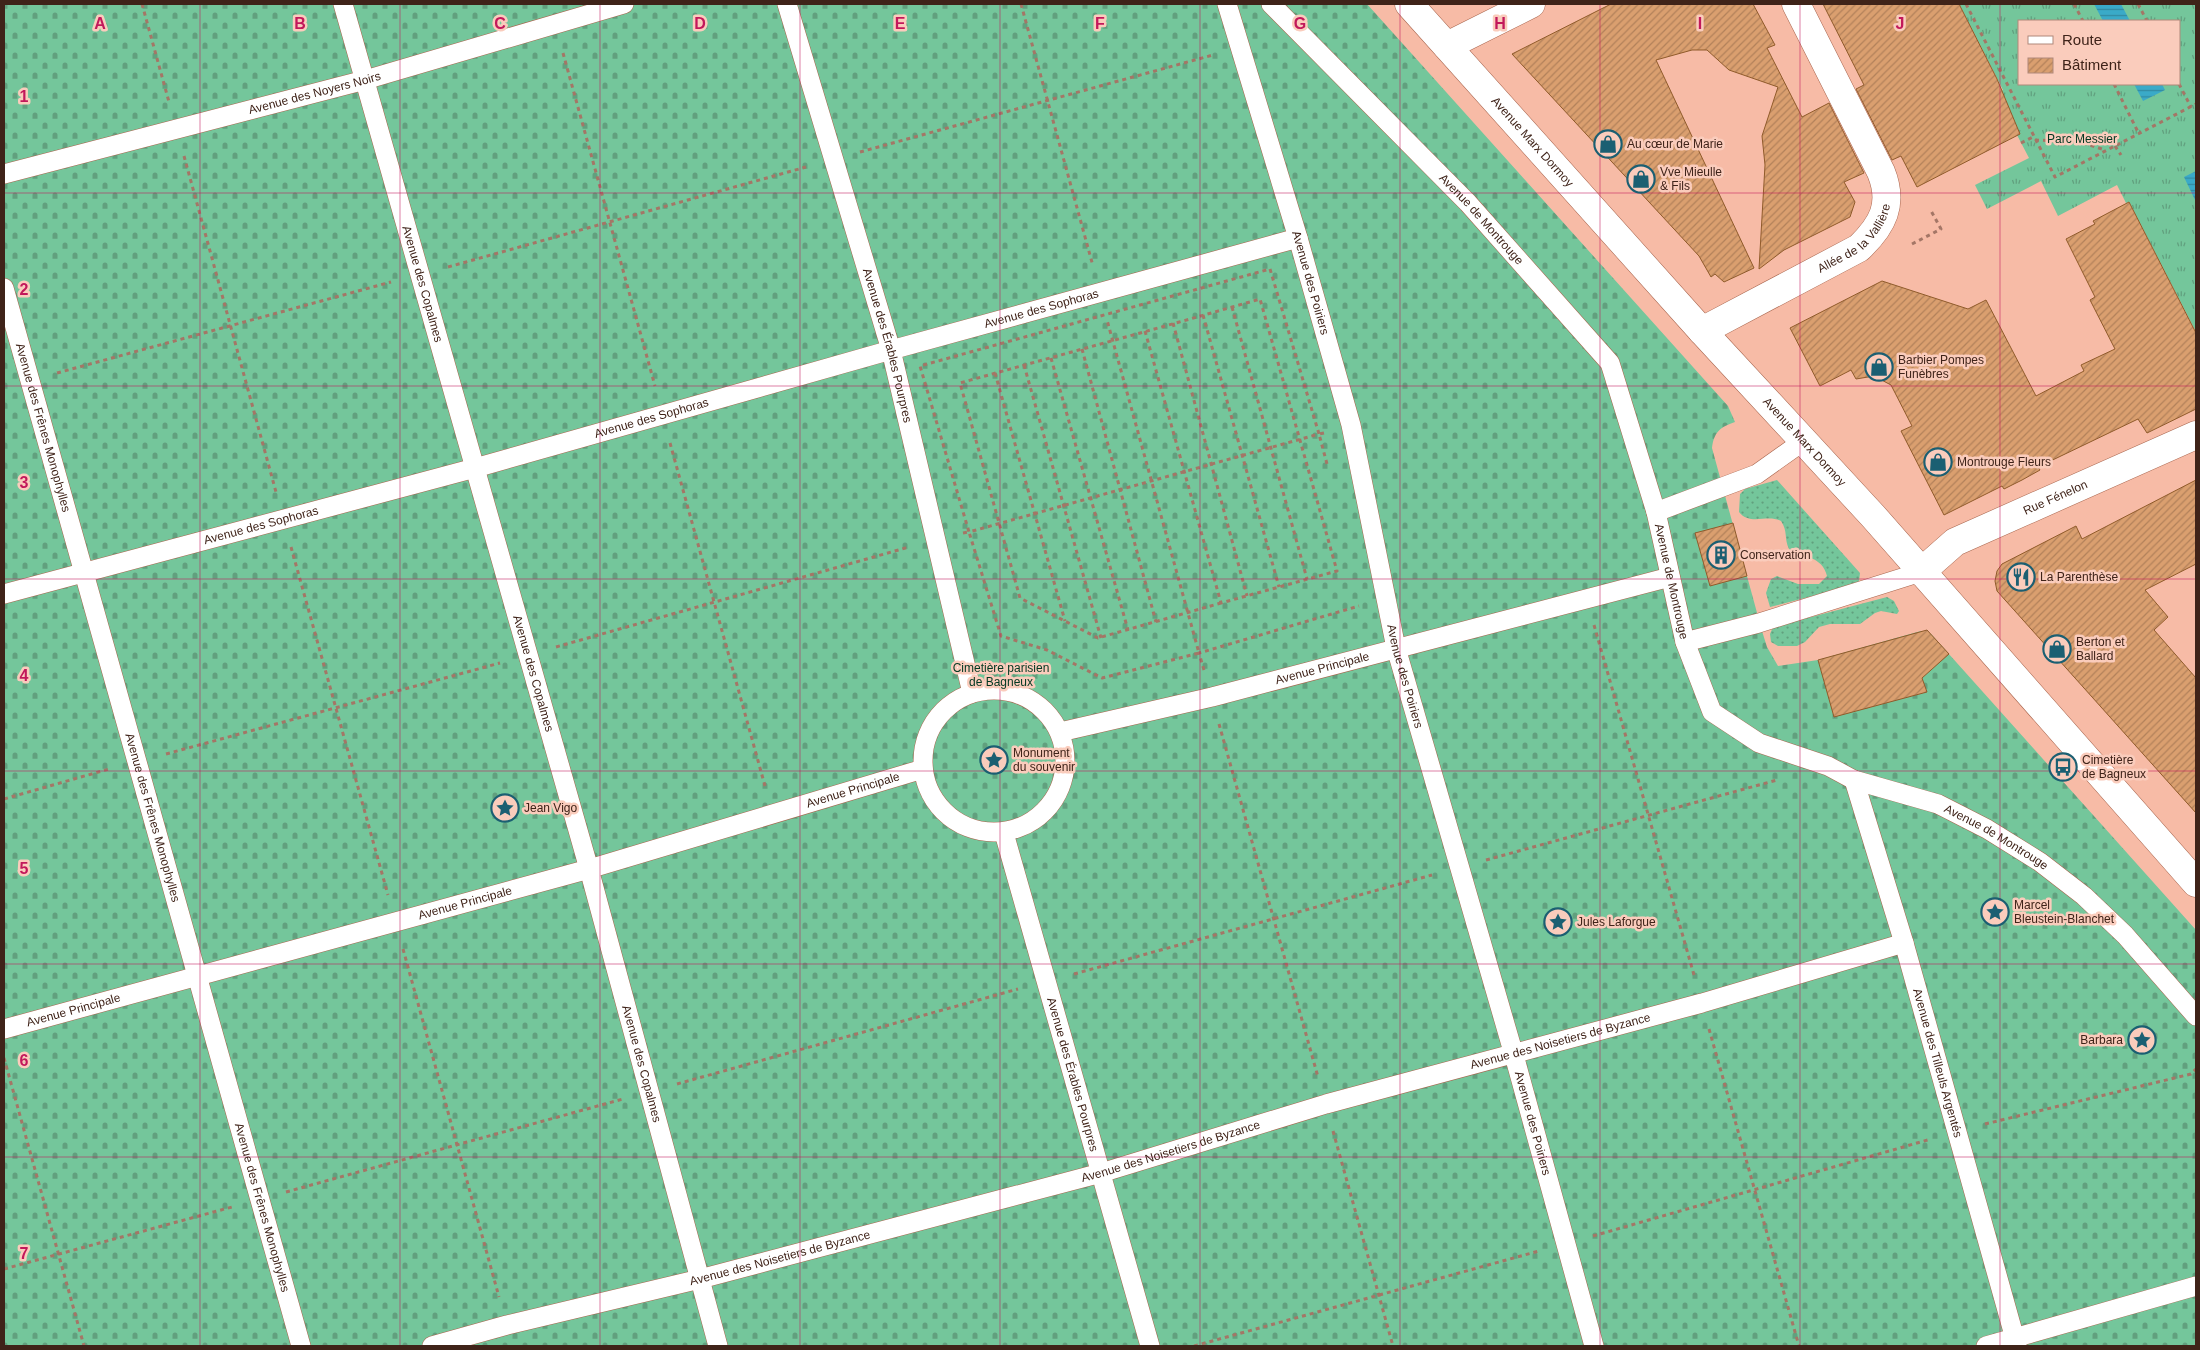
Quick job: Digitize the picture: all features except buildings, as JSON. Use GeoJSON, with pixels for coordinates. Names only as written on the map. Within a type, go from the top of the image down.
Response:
{"type":"FeatureCollection","features":[{"type":"Feature","properties":{"kind":"main road","name":"Avenue Marx Dormoy"},"geometry":{"type":"LineString","coordinates":[[1409,4],[1802,442],[1873,516],[2196,883]]}},
{"type":"Feature","properties":{"kind":"main road"},"geometry":{"type":"LineString","coordinates":[[1447,46],[1531,4]]}},
{"type":"Feature","properties":{"kind":"main road","name":"Allée de la Vallière"},"geometry":{"type":"LineString","coordinates":[[1702,331],[1859,248],[1879,226],[1885,212],[1886,184],[1881,172],[1796,4]]}},
{"type":"Feature","properties":{"kind":"main road","name":"Rue Fénelon"},"geometry":{"type":"LineString","coordinates":[[1921,572],[1955,542],[2196,435]]}},
{"type":"Feature","properties":{"kind":"lane","name":"Avenue des Copalmes"},"geometry":{"type":"LineString","coordinates":[[343,4],[589,869],[718,1346]]}},
{"type":"Feature","properties":{"kind":"lane","name":"Avenue des Noyers Noirs"},"geometry":{"type":"LineString","coordinates":[[4,174],[365,80],[624,4]]}},
{"type":"Feature","properties":{"kind":"lane","name":"Avenue des Érables Pourpres"},"geometry":{"type":"LineString","coordinates":[[788,4],[891,350],[972,693]]}},
{"type":"Feature","properties":{"kind":"lane","name":"Avenue des Poiriers"},"geometry":{"type":"LineString","coordinates":[[1227,4],[1298,238],[1351,425],[1396,648],[1514,1055],[1594,1346]]}},
{"type":"Feature","properties":{"kind":"lane","name":"Avenue de Montrouge"},"geometry":{"type":"LineString","coordinates":[[1271,4],[1468,202],[1610,363],[1656,512],[1685,642],[1712,712],[1759,743],[1828,766],[1854,780],[1938,804],[1987,828],[2040,862],[2084,896],[2125,935],[2196,1016]]}},
{"type":"Feature","properties":{"kind":"lane","name":"Avenue des Sophoras"},"geometry":{"type":"LineString","coordinates":[[4,594],[475,468],[891,350],[1298,238]]}},
{"type":"Feature","properties":{"kind":"lane","name":"Avenue des Frênes Monophylles"},"geometry":{"type":"LineString","coordinates":[[4,288],[301,1346]]}},
{"type":"Feature","properties":{"kind":"lane"},"geometry":{"type":"LineString","coordinates":[[1656,512],[1757,474],[1802,442]]}},
{"type":"Feature","properties":{"kind":"lane"},"geometry":{"type":"LineString","coordinates":[[1685,642],[1759,623],[1921,572]]}},
{"type":"Feature","properties":{"kind":"lane","name":"Avenue Principale"},"geometry":{"type":"LineString","coordinates":[[1060,732],[1212,697],[1670,577]]}},
{"type":"Feature","properties":{"kind":"lane"},"geometry":{"type":"LineString","coordinates":[[992,690],[1013,692],[1026,698],[1048,714],[1060,732],[1066,753],[1065,776],[1057,796],[1044,814],[1025,826],[1004,833],[981,832],[960,824],[942,810],[929,791],[923,769],[924,744],[933,722],[950,704],[972,693],[992,690]]}},
{"type":"Feature","properties":{"kind":"lane","name":"Avenue Principale"},"geometry":{"type":"LineString","coordinates":[[4,1029],[589,869],[923,769]]}},
{"type":"Feature","properties":{"kind":"lane","name":"Avenue des Tilleuls Argentés"},"geometry":{"type":"LineString","coordinates":[[1854,780],[1904,943],[2016,1342]]}},
{"type":"Feature","properties":{"kind":"lane","name":"Avenue des Érables Pourpres"},"geometry":{"type":"LineString","coordinates":[[1004,833],[1150,1346]]}},
{"type":"Feature","properties":{"kind":"lane","name":"Avenue des Noisetiers de Byzance"},"geometry":{"type":"LineString","coordinates":[[432,1346],[507,1325],[700,1279],[1101,1173],[1326,1104],[1702,1003],[1904,943]]}},
{"type":"Feature","properties":{"kind":"lane"},"geometry":{"type":"LineString","coordinates":[[1986,1346],[2016,1342],[2196,1286]]}},
{"type":"Feature","properties":{"kind":"path"},"geometry":{"type":"LineString","coordinates":[[142,4],[507,1325]]}},
{"type":"Feature","properties":{"kind":"path"},"geometry":{"type":"LineString","coordinates":[[1021,4],[1393,1346]]}},
{"type":"Feature","properties":{"kind":"path"},"geometry":{"type":"LineString","coordinates":[[1966,4],[2054,178],[2196,104]]}},
{"type":"Feature","properties":{"kind":"path"},"geometry":{"type":"LineString","coordinates":[[2074,4],[2082,20]]}},
{"type":"Feature","properties":{"kind":"path"},"geometry":{"type":"LineString","coordinates":[[2138,4],[2146,20]]}},
{"type":"Feature","properties":{"kind":"path"},"geometry":{"type":"LineString","coordinates":[[30,381],[420,275],[1240,47]]}},
{"type":"Feature","properties":{"kind":"path"},"geometry":{"type":"LineString","coordinates":[[2115,85],[2140,134]]}},
{"type":"Feature","properties":{"kind":"path"},"geometry":{"type":"LineString","coordinates":[[2180,85],[2191,107]]}},
{"type":"Feature","properties":{"kind":"path"},"geometry":{"type":"LineString","coordinates":[[2021,143],[2034,138],[2080,142],[2106,151]]}},
{"type":"Feature","properties":{"kind":"path"},"geometry":{"type":"LineString","coordinates":[[2115,146],[2121,155]]}},
{"type":"Feature","properties":{"kind":"path"},"geometry":{"type":"LineString","coordinates":[[1912,244],[1940,229],[1930,209]]}},
{"type":"Feature","properties":{"kind":"path"},"geometry":{"type":"LineString","coordinates":[[1329,472],[1270,269],[920,366],[1001,636],[1047,650],[1102,678],[1200,653],[1367,604]]}},
{"type":"Feature","properties":{"kind":"path"},"geometry":{"type":"LineString","coordinates":[[1260,299],[1337,571],[1098,638],[1020,598],[960,383],[1204,315],[1260,299]]}},
{"type":"Feature","properties":{"kind":"path"},"geometry":{"type":"LineString","coordinates":[[1232,307],[1307,579]]}},
{"type":"Feature","properties":{"kind":"path"},"geometry":{"type":"LineString","coordinates":[[1204,315],[1279,587]]}},
{"type":"Feature","properties":{"kind":"path"},"geometry":{"type":"LineString","coordinates":[[1173,323],[1247,596]]}},
{"type":"Feature","properties":{"kind":"path"},"geometry":{"type":"LineString","coordinates":[[1145,331],[1221,603]]}},
{"type":"Feature","properties":{"kind":"path"},"geometry":{"type":"LineString","coordinates":[[1082,349],[1156,622]]}},
{"type":"Feature","properties":{"kind":"path"},"geometry":{"type":"LineString","coordinates":[[1051,358],[1128,630]]}},
{"type":"Feature","properties":{"kind":"path"},"geometry":{"type":"LineString","coordinates":[[1024,365],[1101,638]]}},
{"type":"Feature","properties":{"kind":"path"},"geometry":{"type":"LineString","coordinates":[[995,373],[1066,622]]}},
{"type":"Feature","properties":{"kind":"path"},"geometry":{"type":"LineString","coordinates":[[4,798],[528,655],[935,539],[1000,524],[1351,425]]}},
{"type":"Feature","properties":{"kind":"path"},"geometry":{"type":"LineString","coordinates":[[1587,598],[1799,1346]]}},
{"type":"Feature","properties":{"kind":"path"},"geometry":{"type":"LineString","coordinates":[[4,1269],[1828,766]]}},
{"type":"Feature","properties":{"kind":"path"},"geometry":{"type":"LineString","coordinates":[[4,1057],[84,1346]]}},
{"type":"Feature","properties":{"kind":"path"},"geometry":{"type":"LineString","coordinates":[[1194,1346],[1755,1191],[1957,1131],[2191,1074],[2196,1069]]}},
{"type":"Feature","properties":{"kind":"green space","name":"Cimetière parisien de Bagneux"},"geometry":{"type":"Polygon","coordinates":[[[4,4],[1367,4],[1728,406],[1735,422],[1725,426],[1716,434],[1712,448],[1762,631],[1767,647],[1778,666],[1818,660],[1921,631],[1931,634],[2196,930],[2196,1346],[4,1346],[4,4]]]}},
{"type":"Feature","properties":{"kind":"green space","name":"Parc Messier"},"geometry":{"type":"Polygon","coordinates":[[[1959,4],[2196,4],[2196,332],[2129,202],[2126,203],[2117,185],[2058,216],[2041,181],[1987,209],[1975,185],[2029,158],[2017,135],[2020,134],[1998,93],[2003,90],[1959,4]]]}},
{"type":"Feature","properties":{"kind":"green space"},"geometry":{"type":"Polygon","coordinates":[[[1777,480],[1860,573],[1859,581],[1855,585],[1770,607],[1766,593],[1771,579],[1777,576],[1798,584],[1819,584],[1827,576],[1825,569],[1817,561],[1789,549],[1781,521],[1776,519],[1748,518],[1739,512],[1740,494],[1745,489],[1777,480]]]}},
{"type":"Feature","properties":{"kind":"green space"},"geometry":{"type":"Polygon","coordinates":[[[1887,597],[1894,601],[1899,611],[1897,614],[1881,611],[1860,624],[1830,624],[1819,627],[1805,642],[1797,646],[1778,646],[1771,642],[1770,634],[1773,627],[1887,597]]]}},
{"type":"Feature","properties":{"kind":"water"},"geometry":{"type":"Polygon","coordinates":[[[2094,4],[2121,4],[2129,20],[2102,20],[2094,4]]]}},
{"type":"Feature","properties":{"kind":"water"},"geometry":{"type":"Polygon","coordinates":[[[2135,85],[2162,85],[2165,90],[2143,101],[2135,85]]]}},
{"type":"Feature","properties":{"kind":"water"},"geometry":{"type":"Polygon","coordinates":[[[2196,171],[2196,202],[2184,177],[2196,171]]]}},
{"type":"Feature","properties":{"kind":"place","name":"Au cœur de Marie"},"geometry":{"type":"Point","coordinates":[1608,144]}},
{"type":"Feature","properties":{"kind":"place","name":"Vve Mieulle & Fils"},"geometry":{"type":"Point","coordinates":[1641,179]}},
{"type":"Feature","properties":{"kind":"place","name":"Barbier Pompes Funèbres"},"geometry":{"type":"Point","coordinates":[1879,367]}},
{"type":"Feature","properties":{"kind":"place","name":"Montrouge Fleurs"},"geometry":{"type":"Point","coordinates":[1938,462]}},
{"type":"Feature","properties":{"kind":"place","name":"Conservation"},"geometry":{"type":"Point","coordinates":[1721,555]}},
{"type":"Feature","properties":{"kind":"place","name":"La Parenthèse"},"geometry":{"type":"Point","coordinates":[2021,577]}},
{"type":"Feature","properties":{"kind":"place","name":"Berton et Ballard"},"geometry":{"type":"Point","coordinates":[2057,649]}},
{"type":"Feature","properties":{"kind":"place","name":"Monument du souvenir"},"geometry":{"type":"Point","coordinates":[994,760]}},
{"type":"Feature","properties":{"kind":"place","name":"Cimetière de Bagneux"},"geometry":{"type":"Point","coordinates":[2063,767]}},
{"type":"Feature","properties":{"kind":"place","name":"Jean Vigo"},"geometry":{"type":"Point","coordinates":[505,808]}},
{"type":"Feature","properties":{"kind":"place","name":"Marcel Bleustein-Blanchet"},"geometry":{"type":"Point","coordinates":[1995,912]}},
{"type":"Feature","properties":{"kind":"place","name":"Jules Laforgue"},"geometry":{"type":"Point","coordinates":[1558,922]}},
{"type":"Feature","properties":{"kind":"place","name":"Barbara"},"geometry":{"type":"Point","coordinates":[2142,1040]}}]}
